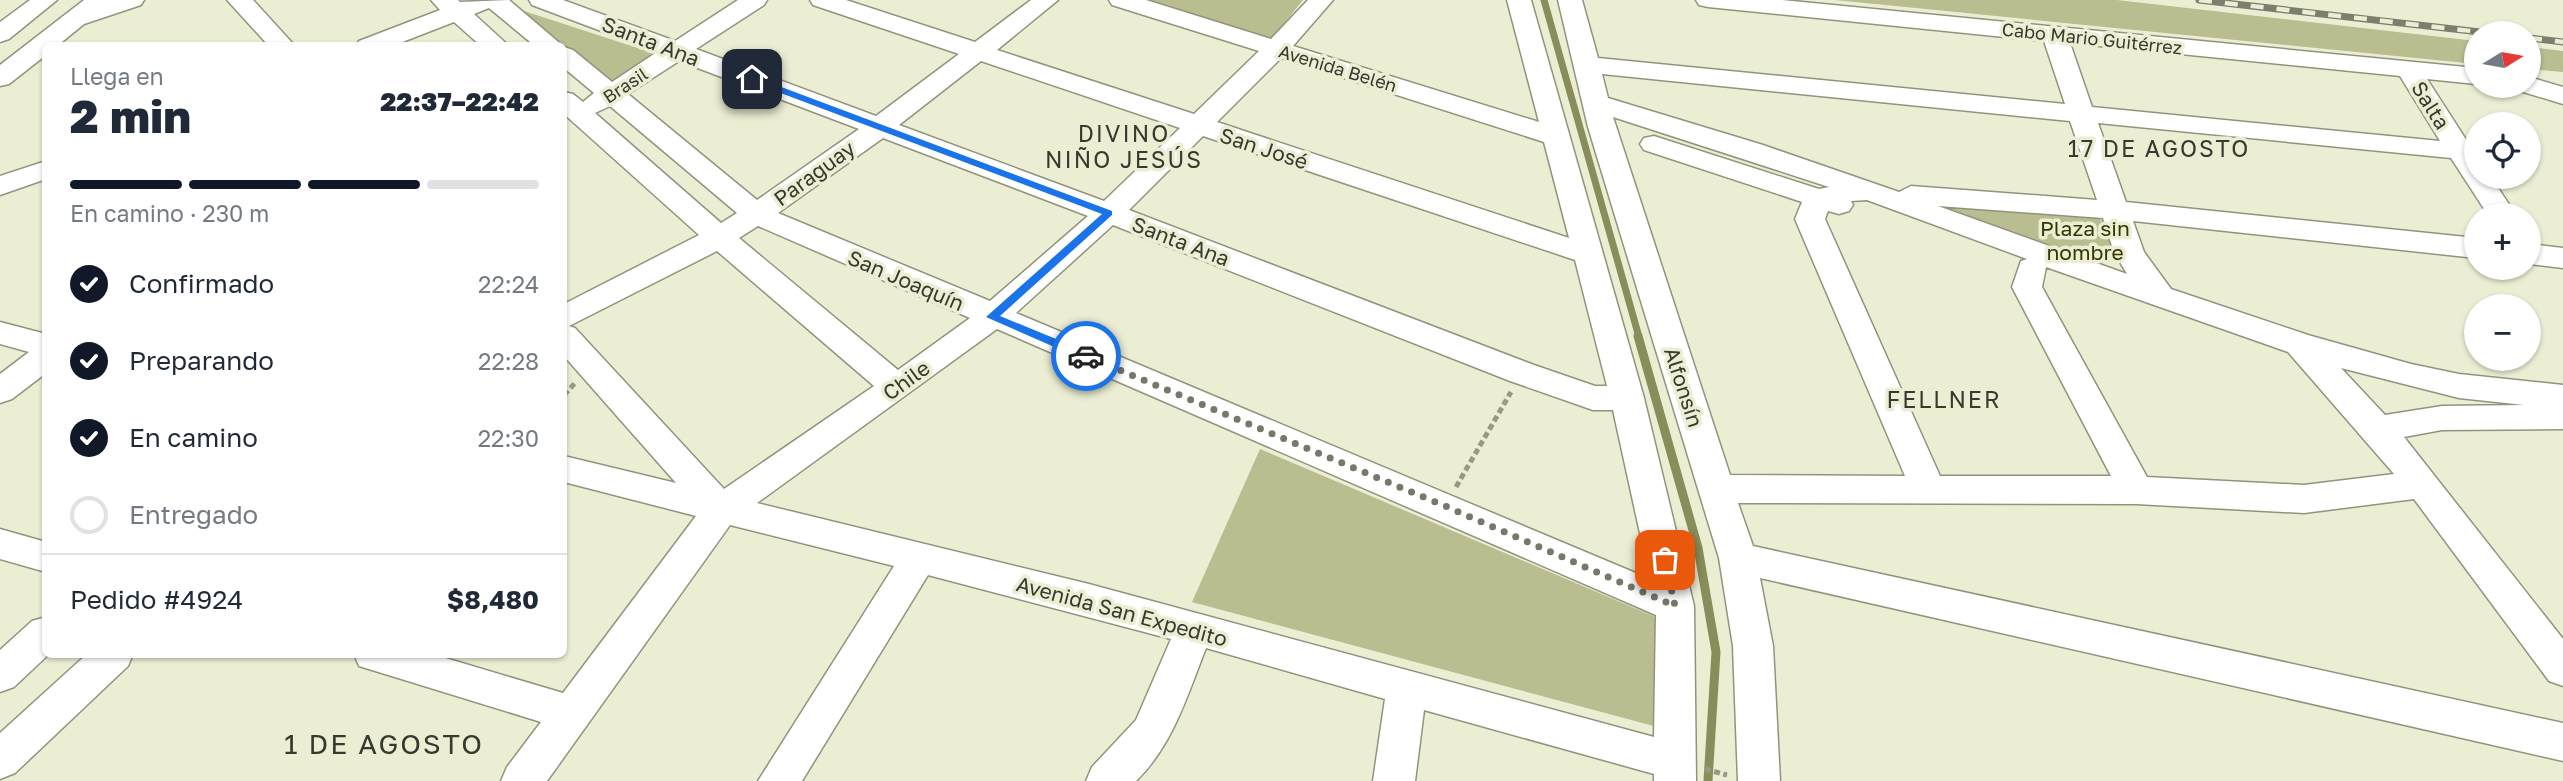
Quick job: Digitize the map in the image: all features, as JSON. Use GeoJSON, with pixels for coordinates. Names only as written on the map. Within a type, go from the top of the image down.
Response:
{"type":"FeatureCollection","features":[{"type":"Feature","properties":{"kind":"street"},"geometry":{"type":"LineString","coordinates":[[0,34],[45,0]]}},
{"type":"Feature","properties":{"kind":"street"},"geometry":{"type":"LineString","coordinates":[[67,32],[99,0]]}},
{"type":"Feature","properties":{"kind":"street"},"geometry":{"type":"LineString","coordinates":[[52,42],[132,0]]}},
{"type":"Feature","properties":{"kind":"street"},"geometry":{"type":"LineString","coordinates":[[239,0],[279,42]]}},
{"type":"Feature","properties":{"kind":"street"},"geometry":{"type":"LineString","coordinates":[[376,42],[450,6],[489,0]]}},
{"type":"Feature","properties":{"kind":"street"},"geometry":{"type":"LineString","coordinates":[[494,0],[546,42]]}},
{"type":"Feature","properties":{"kind":"street","name":"Santa Ana"},"geometry":{"type":"LineString","coordinates":[[541,0],[1109,213],[1522,373],[1592,398],[1627,398]]}},
{"type":"Feature","properties":{"kind":"street","name":"Brasil"},"geometry":{"type":"LineString","coordinates":[[569,111],[612,94],[755,0]]}},
{"type":"Feature","properties":{"kind":"street","name":"San José"},"geometry":{"type":"LineString","coordinates":[[822,0],[1587,254]]}},
{"type":"Feature","properties":{"kind":"street","name":"Paraguay"},"geometry":{"type":"LineString","coordinates":[[567,315],[719,237],[756,214],[878,127],[1046,0]]}},
{"type":"Feature","properties":{"kind":"street","name":"Avenida Belén"},"geometry":{"type":"LineString","coordinates":[[1121,0],[1554,136]]}},
{"type":"Feature","properties":{"kind":"street","name":"Chile"},"geometry":{"type":"LineString","coordinates":[[522,781],[721,510],[992,317],[1109,213],[1276,49],[1321,0]]}},
{"type":"Feature","properties":{"kind":"street"},"geometry":{"type":"LineString","coordinates":[[1519,0],[1627,398],[1675,606],[1676,771]]}},
{"type":"Feature","properties":{"kind":"street","name":"Alfonsín"},"geometry":{"type":"LineString","coordinates":[[1570,0],[1599,115],[1738,558],[1752,646],[1759,781]]}},
{"type":"Feature","properties":{"kind":"street","name":"Cabo Mario Guitérrez"},"geometry":{"type":"LineString","coordinates":[[1708,0],[2464,75]]}},
{"type":"Feature","properties":{"kind":"street"},"geometry":{"type":"LineString","coordinates":[[450,6],[492,42]]}},
{"type":"Feature","properties":{"kind":"street"},"geometry":{"type":"LineString","coordinates":[[2054,34],[2129,251],[2143,275],[2161,297]]}},
{"type":"Feature","properties":{"kind":"street"},"geometry":{"type":"LineString","coordinates":[[0,78],[42,49]]}},
{"type":"Feature","properties":{"kind":"street","name":"San Joaquín"},"geometry":{"type":"LineString","coordinates":[[567,57],[756,214],[992,317],[1445,506],[1675,606]]}},
{"type":"Feature","properties":{"kind":"street"},"geometry":{"type":"LineString","coordinates":[[1587,65],[2460,151]]}},
{"type":"Feature","properties":{"kind":"street","name":"Salta"},"geometry":{"type":"LineString","coordinates":[[2408,69],[2464,157]]}},
{"type":"Feature","properties":{"kind":"street"},"geometry":{"type":"LineString","coordinates":[[2541,83],[2563,83]]}},
{"type":"Feature","properties":{"kind":"street"},"geometry":{"type":"LineString","coordinates":[[2541,88],[2563,96]]}},
{"type":"Feature","properties":{"kind":"street"},"geometry":{"type":"LineString","coordinates":[[569,111],[897,387]]}},
{"type":"Feature","properties":{"kind":"street"},"geometry":{"type":"LineString","coordinates":[[1599,115],[1753,151],[2298,344],[2411,376],[2459,386],[2563,397]]}},
{"type":"Feature","properties":{"kind":"street"},"geometry":{"type":"LineString","coordinates":[[1599,115],[1818,198],[2032,268],[2325,370]]}},
{"type":"Feature","properties":{"kind":"street"},"geometry":{"type":"LineString","coordinates":[[0,186],[42,170]]}},
{"type":"Feature","properties":{"kind":"street"},"geometry":{"type":"LineString","coordinates":[[1818,198],[1841,193],[1872,192],[2115,210],[2464,247]]}},
{"type":"Feature","properties":{"kind":"street"},"geometry":{"type":"LineString","coordinates":[[1818,198],[1810,219],[1927,489]]}},
{"type":"Feature","properties":{"kind":"street"},"geometry":{"type":"LineString","coordinates":[[2096,274],[2119,264],[2129,251]]}},
{"type":"Feature","properties":{"kind":"street"},"geometry":{"type":"LineString","coordinates":[[2541,255],[2563,258]]}},
{"type":"Feature","properties":{"kind":"street"},"geometry":{"type":"LineString","coordinates":[[2032,268],[2027,287],[2136,490]]}},
{"type":"Feature","properties":{"kind":"street"},"geometry":{"type":"LineString","coordinates":[[2,330],[42,344]]}},
{"type":"Feature","properties":{"kind":"street"},"geometry":{"type":"LineString","coordinates":[[567,339],[721,510]]}},
{"type":"Feature","properties":{"kind":"street"},"geometry":{"type":"LineString","coordinates":[[2298,344],[2325,370],[2421,484],[2563,669]]}},
{"type":"Feature","properties":{"kind":"street"},"geometry":{"type":"LineString","coordinates":[[0,391],[42,359]]}},
{"type":"Feature","properties":{"kind":"street"},"geometry":{"type":"LineString","coordinates":[[2375,429],[2442,418],[2563,418]]}},
{"type":"Feature","properties":{"kind":"street","name":"Avenida San Expedito"},"geometry":{"type":"LineString","coordinates":[[567,471],[1089,600],[1407,687],[1676,771]]}},
{"type":"Feature","properties":{"kind":"street"},"geometry":{"type":"LineString","coordinates":[[1717,489],[2136,490],[2304,499],[2421,484]]}},
{"type":"Feature","properties":{"kind":"street"},"geometry":{"type":"LineString","coordinates":[[0,544],[42,556]]}},
{"type":"Feature","properties":{"kind":"street"},"geometry":{"type":"LineString","coordinates":[[1738,558],[2563,743]]}},
{"type":"Feature","properties":{"kind":"street"},"geometry":{"type":"LineString","coordinates":[[779,781],[918,559]]}},
{"type":"Feature","properties":{"kind":"street"},"geometry":{"type":"LineString","coordinates":[[1107,781],[1152,732],[1194,629]]}},
{"type":"Feature","properties":{"kind":"street"},"geometry":{"type":"LineString","coordinates":[[0,675],[42,638]]}},
{"type":"Feature","properties":{"kind":"street"},"geometry":{"type":"LineString","coordinates":[[0,760],[110,658]]}},
{"type":"Feature","properties":{"kind":"street"},"geometry":{"type":"LineString","coordinates":[[386,658],[572,713]]}},
{"type":"Feature","properties":{"kind":"street"},"geometry":{"type":"LineString","coordinates":[[1394,781],[1407,687]]}},
{"type":"Feature","properties":{"kind":"path"},"geometry":{"type":"LineString","coordinates":[[1445,506],[1522,373]]}},
{"type":"Feature","properties":{"kind":"green space"},"geometry":{"type":"Polygon","coordinates":[[[1141,0],[1303,0],[1270,41],[1141,0]]]}},
{"type":"Feature","properties":{"kind":"green space"},"geometry":{"type":"Polygon","coordinates":[[[1835,0],[2117,0],[2464,40],[2464,63],[1835,0]]]}},
{"type":"Feature","properties":{"kind":"green space"},"geometry":{"type":"Polygon","coordinates":[[[518,9],[656,54],[611,83],[567,48],[567,42],[559,42],[518,9]]]}},
{"type":"Feature","properties":{"kind":"green space"},"geometry":{"type":"Polygon","coordinates":[[[2541,48],[2563,51],[2563,72],[2541,70],[2541,48]]]}},
{"type":"Feature","properties":{"kind":"green space","name":"Plaza sin nombre"},"geometry":{"type":"Polygon","coordinates":[[[1922,203],[2098,218],[2108,225],[2115,250],[2105,263],[2099,264],[1922,203]]]}},
{"type":"Feature","properties":{"kind":"green space"},"geometry":{"type":"Polygon","coordinates":[[[1260,449],[1665,621],[1665,729],[1192,602],[1260,449]]]}},
{"type":"Feature","properties":{"kind":"waterway"},"geometry":{"type":"LineString","coordinates":[[1544,0],[1639,337]]}},
{"type":"Feature","properties":{"kind":"waterway"},"geometry":{"type":"LineString","coordinates":[[1638,336],[1698,548],[1716,652],[1708,781]]}},
{"type":"Feature","properties":{"kind":"railway"},"geometry":{"type":"LineString","coordinates":[[2199,0],[2464,30]]}},
{"type":"Feature","properties":{"kind":"railway"},"geometry":{"type":"LineString","coordinates":[[2541,39],[2563,42]]}},
{"type":"Feature","properties":{"kind":"way so far"},"geometry":{"type":"LineString","coordinates":[[1086,356],[1445,506],[1675,606],[1665,560]]}},
{"type":"Feature","properties":{"kind":"district","name":"DIVINO NIÑO JESÚS"},"geometry":{"type":"Point","coordinates":[1124,146]}},
{"type":"Feature","properties":{"kind":"district","name":"17 DE AGOSTO"},"geometry":{"type":"Point","coordinates":[2159,148]}},
{"type":"Feature","properties":{"kind":"district","name":"FELLNER"},"geometry":{"type":"Point","coordinates":[1944,399]}},
{"type":"Feature","properties":{"kind":"district","name":"1 DE AGOSTO"},"geometry":{"type":"Point","coordinates":[384,743]}},
{"type":"Feature","properties":{"kind":"route"},"geometry":{"type":"LineString","coordinates":[[752,79],[1109,213],[992,317],[1086,356]]}}]}
